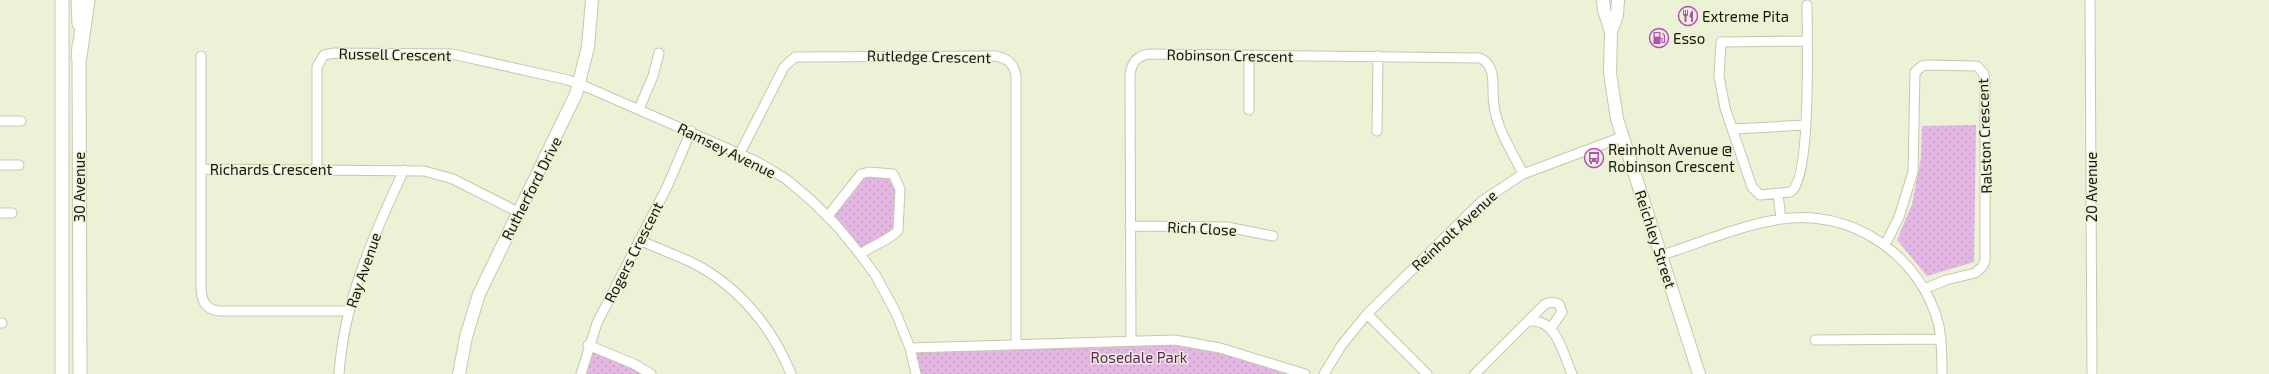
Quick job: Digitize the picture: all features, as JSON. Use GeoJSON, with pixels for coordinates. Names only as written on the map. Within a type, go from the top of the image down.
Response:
{"type":"FeatureCollection","features":[{"type":"Feature","properties":{"kind":"main road","name":"30 Avenue"},"geometry":{"type":"LineString","coordinates":[[62,0],[62,374]]}},
{"type":"Feature","properties":{"kind":"main road","name":"30 Avenue"},"geometry":{"type":"LineString","coordinates":[[78,0],[80,374]]}},
{"type":"Feature","properties":{"kind":"main road"},"geometry":{"type":"LineString","coordinates":[[79,56],[87,0]]}},
{"type":"Feature","properties":{"kind":"street","name":"Rutherford Drive"},"geometry":{"type":"LineString","coordinates":[[460,374],[466,336],[479,294],[518,212],[563,124],[580,84],[588,47],[592,0]]}},
{"type":"Feature","properties":{"kind":"street","name":"Reichley Street"},"geometry":{"type":"LineString","coordinates":[[1603,0],[1610,32],[1612,88],[1616,118],[1662,255],[1699,374]]}},
{"type":"Feature","properties":{"kind":"street","name":"Reichley Street"},"geometry":{"type":"LineString","coordinates":[[1610,32],[1617,15],[1618,0]]}},
{"type":"Feature","properties":{"kind":"street","name":"20 Avenue"},"geometry":{"type":"LineString","coordinates":[[2090,0],[2092,374]]}},
{"type":"Feature","properties":{"kind":"street"},"geometry":{"type":"LineString","coordinates":[[1807,5],[1807,41],[1804,156],[1798,184],[1794,191],[1764,196],[1754,190],[1734,129],[1725,108],[1720,76],[1721,42],[1807,41]]}},
{"type":"Feature","properties":{"kind":"street","name":"Russell Crescent"},"geometry":{"type":"LineString","coordinates":[[317,169],[317,67],[321,57],[329,53],[452,54],[580,84]]}},
{"type":"Feature","properties":{"kind":"street"},"geometry":{"type":"LineString","coordinates":[[639,109],[653,76],[659,53]]}},
{"type":"Feature","properties":{"kind":"street","name":"Robinson Crescent"},"geometry":{"type":"LineString","coordinates":[[1131,340],[1130,74],[1133,62],[1140,56],[1149,54],[1474,57],[1485,60],[1492,71],[1493,102],[1498,122],[1523,174]]}},
{"type":"Feature","properties":{"kind":"street"},"geometry":{"type":"LineString","coordinates":[[1249,55],[1249,110]]}},
{"type":"Feature","properties":{"kind":"street"},"geometry":{"type":"LineString","coordinates":[[201,56],[202,169]]}},
{"type":"Feature","properties":{"kind":"street","name":"Rutledge Crescent"},"geometry":{"type":"LineString","coordinates":[[740,153],[784,67],[795,57],[995,56],[1010,61],[1015,68],[1016,76],[1016,344]]}},
{"type":"Feature","properties":{"kind":"street"},"geometry":{"type":"LineString","coordinates":[[1377,132],[1378,56]]}},
{"type":"Feature","properties":{"kind":"street","name":"Ralston Crescent"},"geometry":{"type":"LineString","coordinates":[[1885,245],[1899,217],[1912,172],[1915,72],[1922,66],[1927,65],[1977,66],[1984,74],[1985,82],[1985,261],[1982,267],[1974,273],[1946,280],[1924,290]]}},
{"type":"Feature","properties":{"kind":"street","name":"Ramsey Avenue"},"geometry":{"type":"LineString","coordinates":[[580,84],[740,153],[786,179],[828,216],[860,254],[885,292],[910,348],[916,374]]}},
{"type":"Feature","properties":{"kind":"street"},"geometry":{"type":"LineString","coordinates":[[0,121],[21,121]]}},
{"type":"Feature","properties":{"kind":"street"},"geometry":{"type":"LineString","coordinates":[[1734,129],[1805,125]]}},
{"type":"Feature","properties":{"kind":"street","name":"Rogers Crescent"},"geometry":{"type":"LineString","coordinates":[[581,374],[588,345],[597,323],[669,182],[691,131]]}},
{"type":"Feature","properties":{"kind":"street","name":"Reinholt Avenue"},"geometry":{"type":"LineString","coordinates":[[1324,374],[1341,346],[1366,314],[1476,206],[1523,174],[1622,137]]}},
{"type":"Feature","properties":{"kind":"street"},"geometry":{"type":"LineString","coordinates":[[0,165],[19,165]]}},
{"type":"Feature","properties":{"kind":"street","name":"Richards Crescent"},"geometry":{"type":"LineString","coordinates":[[349,311],[220,311],[208,307],[203,300],[201,288],[202,169],[424,171],[444,175],[518,212]]}},
{"type":"Feature","properties":{"kind":"street","name":"Ray Avenue"},"geometry":{"type":"LineString","coordinates":[[339,374],[349,311],[368,247],[404,170]]}},
{"type":"Feature","properties":{"kind":"street"},"geometry":{"type":"LineString","coordinates":[[828,216],[841,202],[859,177],[864,173],[889,172],[896,178],[900,189],[898,230],[890,238],[876,243],[860,254]]}},
{"type":"Feature","properties":{"kind":"street"},"geometry":{"type":"LineString","coordinates":[[1778,194],[1781,219]]}},
{"type":"Feature","properties":{"kind":"street"},"geometry":{"type":"LineString","coordinates":[[0,213],[12,213]]}},
{"type":"Feature","properties":{"kind":"street"},"geometry":{"type":"LineString","coordinates":[[1662,255],[1755,225],[1781,219],[1819,219],[1837,222],[1854,228],[1885,245],[1906,264],[1924,290],[1936,316],[1941,339],[1942,374]]}},
{"type":"Feature","properties":{"kind":"street","name":"Rich Close"},"geometry":{"type":"LineString","coordinates":[[1130,226],[1227,227],[1272,236]]}},
{"type":"Feature","properties":{"kind":"street"},"geometry":{"type":"LineString","coordinates":[[639,240],[698,266],[722,281],[737,294],[771,334],[791,374]]}},
{"type":"Feature","properties":{"kind":"street"},"geometry":{"type":"LineString","coordinates":[[1475,374],[1546,304],[1555,302],[1561,306],[1562,312],[1551,328]]}},
{"type":"Feature","properties":{"kind":"street"},"geometry":{"type":"LineString","coordinates":[[1366,314],[1427,374]]}},
{"type":"Feature","properties":{"kind":"street"},"geometry":{"type":"LineString","coordinates":[[1530,321],[1542,322],[1551,328],[1572,374]]}},
{"type":"Feature","properties":{"kind":"street"},"geometry":{"type":"LineString","coordinates":[[1815,340],[1941,339]]}},
{"type":"Feature","properties":{"kind":"street"},"geometry":{"type":"LineString","coordinates":[[910,348],[1131,340],[1174,340],[1206,344],[1305,374]]}},
{"type":"Feature","properties":{"kind":"street"},"geometry":{"type":"LineString","coordinates":[[588,345],[640,367],[651,374]]}},
{"type":"Feature","properties":{"kind":"green space"},"geometry":{"type":"Polygon","coordinates":[[[1976,125],[1974,262],[1927,276],[1897,240],[1912,204],[1921,158],[1922,126],[1976,125]]]}},
{"type":"Feature","properties":{"kind":"green space"},"geometry":{"type":"Polygon","coordinates":[[[862,174],[896,178],[900,225],[860,254],[828,216],[862,174]]]}},
{"type":"Feature","properties":{"kind":"green space","name":"Rosedale Park"},"geometry":{"type":"Polygon","coordinates":[[[1175,340],[1305,374],[916,374],[910,349],[1175,340]]]}},
{"type":"Feature","properties":{"kind":"green space"},"geometry":{"type":"Polygon","coordinates":[[[588,345],[651,374],[581,374],[588,345]]]}},
{"type":"Feature","properties":{"kind":"place","name":"Extreme Pita"},"geometry":{"type":"Point","coordinates":[1688,16]}},
{"type":"Feature","properties":{"kind":"place","name":"Esso"},"geometry":{"type":"Point","coordinates":[1659,38]}},
{"type":"Feature","properties":{"kind":"place","name":"Reinholt Avenue @ Robinson Crescent"},"geometry":{"type":"Point","coordinates":[1594,158]}}]}
